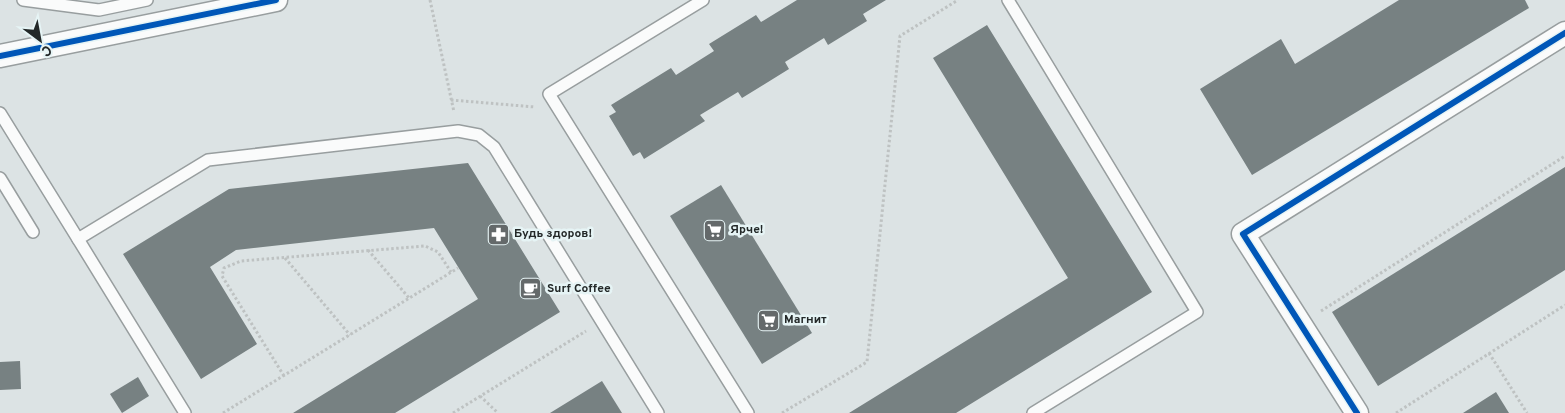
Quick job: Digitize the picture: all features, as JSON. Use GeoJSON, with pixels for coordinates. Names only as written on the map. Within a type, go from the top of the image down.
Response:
{"type":"FeatureCollection","features":[{"type":"Feature","properties":{"kind":"street"},"geometry":{"type":"LineString","coordinates":[[0,56],[276,0]]}},
{"type":"Feature","properties":{"kind":"street"},"geometry":{"type":"LineString","coordinates":[[1357,413],[1242,234],[1565,34]]}},
{"type":"Feature","properties":{"kind":"lane"},"geometry":{"type":"LineString","coordinates":[[23,0],[99,10],[148,0]]}},
{"type":"Feature","properties":{"kind":"lane"},"geometry":{"type":"LineString","coordinates":[[703,0],[549,94],[748,413]]}},
{"type":"Feature","properties":{"kind":"lane"},"geometry":{"type":"LineString","coordinates":[[1008,0],[1197,312],[1033,413]]}},
{"type":"Feature","properties":{"kind":"lane"},"geometry":{"type":"LineString","coordinates":[[0,113],[185,413]]}},
{"type":"Feature","properties":{"kind":"lane"},"geometry":{"type":"LineString","coordinates":[[78,239],[208,160],[458,131],[479,135],[494,147],[658,413]]}},
{"type":"Feature","properties":{"kind":"lane"},"geometry":{"type":"LineString","coordinates":[[0,178],[33,232]]}},
{"type":"Feature","properties":{"kind":"path"},"geometry":{"type":"LineString","coordinates":[[430,0],[458,131]]}},
{"type":"Feature","properties":{"kind":"path"},"geometry":{"type":"LineString","coordinates":[[782,413],[867,362],[900,36],[958,0]]}},
{"type":"Feature","properties":{"kind":"path"},"geometry":{"type":"LineString","coordinates":[[451,100],[558,109]]}},
{"type":"Feature","properties":{"kind":"path"},"geometry":{"type":"LineString","coordinates":[[1300,324],[1565,156]]}},
{"type":"Feature","properties":{"kind":"path"},"geometry":{"type":"LineString","coordinates":[[284,376],[222,273],[224,268],[237,262],[368,250],[430,247],[438,252],[451,272]]}},
{"type":"Feature","properties":{"kind":"path"},"geometry":{"type":"LineString","coordinates":[[368,250],[409,298]]}},
{"type":"Feature","properties":{"kind":"path"},"geometry":{"type":"LineString","coordinates":[[285,258],[350,335]]}},
{"type":"Feature","properties":{"kind":"path"},"geometry":{"type":"LineString","coordinates":[[223,413],[458,268]]}},
{"type":"Feature","properties":{"kind":"path"},"geometry":{"type":"LineString","coordinates":[[1396,413],[1565,305]]}},
{"type":"Feature","properties":{"kind":"path"},"geometry":{"type":"LineString","coordinates":[[453,413],[602,322]]}},
{"type":"Feature","properties":{"kind":"path"},"geometry":{"type":"LineString","coordinates":[[1490,353],[1527,413]]}},
{"type":"Feature","properties":{"kind":"path"},"geometry":{"type":"LineString","coordinates":[[480,396],[498,413]]}},
{"type":"Feature","properties":{"kind":"building"},"geometry":{"type":"Polygon","coordinates":[[[797,0],[886,0],[863,14],[867,21],[828,45],[824,38],[785,62],[789,69],[742,98],[738,92],[700,115],[705,121],[644,159],[640,152],[633,156],[609,116],[616,112],[611,105],[671,68],[676,75],[714,51],[709,44],[756,15],[761,22],[797,0]]]}},
{"type":"Feature","properties":{"kind":"building"},"geometry":{"type":"Polygon","coordinates":[[[1399,0],[1525,0],[1529,8],[1252,175],[1200,89],[1281,39],[1295,64],[1399,0]]]}},
{"type":"Feature","properties":{"kind":"building"},"geometry":{"type":"Polygon","coordinates":[[[987,25],[1152,292],[956,413],[849,413],[1068,278],[933,58],[987,25]]]}},
{"type":"Feature","properties":{"kind":"building"},"geometry":{"type":"Polygon","coordinates":[[[468,163],[560,312],[395,413],[293,413],[478,299],[434,228],[236,250],[210,267],[257,344],[201,379],[123,254],[229,189],[468,163]]]}},
{"type":"Feature","properties":{"kind":"building"},"geometry":{"type":"Polygon","coordinates":[[[1565,167],[1565,270],[1378,386],[1332,312],[1565,167]]]}},
{"type":"Feature","properties":{"kind":"building"},"geometry":{"type":"Polygon","coordinates":[[[721,185],[812,333],[762,364],[670,216],[721,185]]]}},
{"type":"Feature","properties":{"kind":"building"},"geometry":{"type":"Polygon","coordinates":[[[20,361],[21,389],[0,390],[0,362],[20,361]]]}},
{"type":"Feature","properties":{"kind":"building"},"geometry":{"type":"Polygon","coordinates":[[[138,377],[149,396],[122,413],[110,394],[138,377]]]}},
{"type":"Feature","properties":{"kind":"building"},"geometry":{"type":"Polygon","coordinates":[[[602,381],[622,413],[550,413],[602,381]]]}},
{"type":"Feature","properties":{"kind":"building"},"geometry":{"type":"Polygon","coordinates":[[[1496,392],[1509,413],[1463,413],[1496,392]]]}},
{"type":"Feature","properties":{"kind":"cycle path"},"geometry":{"type":"LineString","coordinates":[[0,56],[276,0]]}},
{"type":"Feature","properties":{"kind":"cycle path"},"geometry":{"type":"LineString","coordinates":[[1357,413],[1243,234],[1565,33]]}},
{"type":"Feature","properties":{"kind":"place","name":"Ярче!"},"geometry":{"type":"Point","coordinates":[714,230]}},
{"type":"Feature","properties":{"kind":"place","name":"Будь здоров!"},"geometry":{"type":"Point","coordinates":[498,234]}},
{"type":"Feature","properties":{"kind":"place","name":"Surf Coffee"},"geometry":{"type":"Point","coordinates":[531,289]}},
{"type":"Feature","properties":{"kind":"place","name":"Магнит"},"geometry":{"type":"Point","coordinates":[768,320]}}]}
